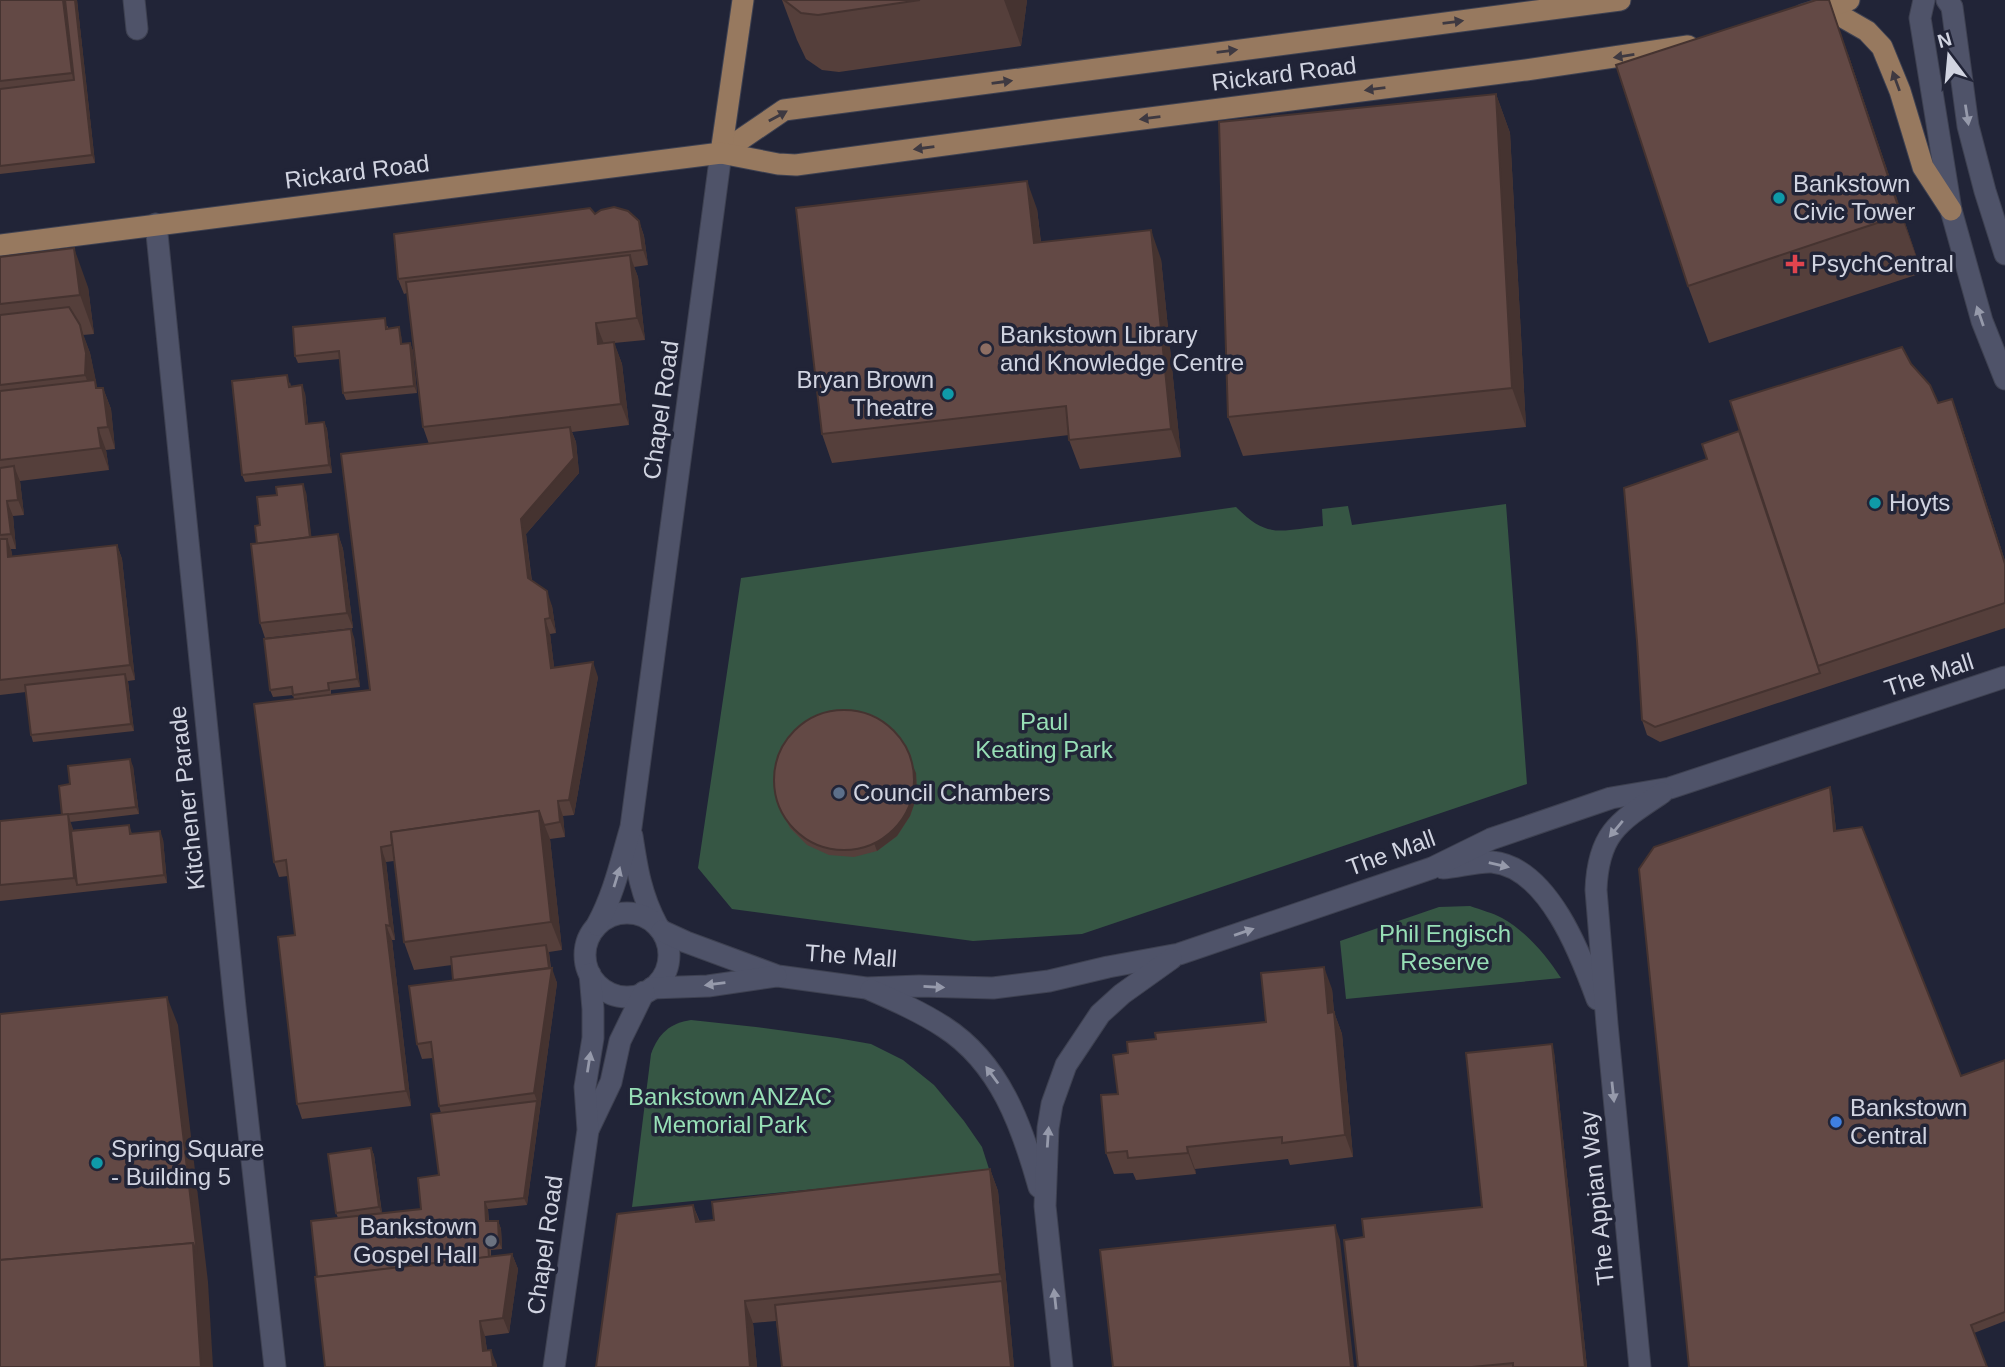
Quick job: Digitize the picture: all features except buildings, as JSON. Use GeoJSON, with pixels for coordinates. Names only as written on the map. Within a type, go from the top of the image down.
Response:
{"type":"FeatureCollection","features":[{"type":"Feature","properties":{"kind":"main road","name":"Chapel Road"},"geometry":{"type":"LineString","coordinates":[[721,153],[743,0]]}},
{"type":"Feature","properties":{"kind":"main road","name":"Rickard Road"},"geometry":{"type":"LineString","coordinates":[[721,153],[783,110],[1620,0]]}},
{"type":"Feature","properties":{"kind":"main road"},"geometry":{"type":"LineString","coordinates":[[1788,20],[1849,0]]}},
{"type":"Feature","properties":{"kind":"main road"},"geometry":{"type":"LineString","coordinates":[[1825,7],[1867,31],[1882,47],[1923,167],[1951,211]]}},
{"type":"Feature","properties":{"kind":"main road","name":"Rickard Road"},"geometry":{"type":"LineString","coordinates":[[0,245],[721,153],[796,165],[1526,70],[1703,43]]}},
{"type":"Feature","properties":{"kind":"street"},"geometry":{"type":"LineString","coordinates":[[134,0],[137,29]]}},
{"type":"Feature","properties":{"kind":"street"},"geometry":{"type":"LineString","coordinates":[[1924,0],[1920,18],[1951,211],[1982,321],[2005,379]]}},
{"type":"Feature","properties":{"kind":"street"},"geometry":{"type":"LineString","coordinates":[[1947,0],[1952,7],[1968,126],[2005,254]]}},
{"type":"Feature","properties":{"kind":"street","name":"Chapel Road"},"geometry":{"type":"LineString","coordinates":[[597,925],[607,908],[631,827],[721,153]]}},
{"type":"Feature","properties":{"kind":"street","name":"Kitchener Parade"},"geometry":{"type":"LineString","coordinates":[[156,224],[234,1007],[275,1367]]}},
{"type":"Feature","properties":{"kind":"street","name":"The Mall"},"geometry":{"type":"LineString","coordinates":[[660,928],[686,942],[778,976],[866,988],[919,986],[968,989],[1049,981],[1179,954],[1432,869],[1491,839],[1598,802],[1670,788],[2005,677]]}},
{"type":"Feature","properties":{"kind":"street","name":"The Appian Way"},"geometry":{"type":"LineString","coordinates":[[1640,1367],[1606,1024],[1596,890],[1597,867],[1602,849],[1618,825],[1670,788]]}},
{"type":"Feature","properties":{"kind":"street","name":"Chapel Road"},"geometry":{"type":"LineString","coordinates":[[631,827],[639,880],[646,904],[660,928]]}},
{"type":"Feature","properties":{"kind":"street","name":"The Appian Way"},"geometry":{"type":"LineString","coordinates":[[1432,869],[1490,862],[1507,865],[1525,875],[1556,911],[1570,935],[1584,964],[1606,1024]]}},
{"type":"Feature","properties":{"kind":"street"},"geometry":{"type":"LineString","coordinates":[[627,913],[643,916],[660,928],[668,946],[668,962],[662,976],[648,990],[627,996],[609,992],[595,982],[585,957],[592,932],[597,925],[611,916],[627,913]]}},
{"type":"Feature","properties":{"kind":"street"},"geometry":{"type":"LineString","coordinates":[[1062,1367],[1045,1206],[1048,1128],[1052,1104],[1066,1065],[1100,1014],[1146,976],[1179,954]]}},
{"type":"Feature","properties":{"kind":"street","name":"Chapel Road"},"geometry":{"type":"LineString","coordinates":[[554,1367],[588,1130],[585,1087],[593,1038],[590,974]]}},
{"type":"Feature","properties":{"kind":"street","name":"The Mall"},"geometry":{"type":"LineString","coordinates":[[648,990],[778,976]]}},
{"type":"Feature","properties":{"kind":"street"},"geometry":{"type":"LineString","coordinates":[[866,988],[915,1010],[946,1028],[978,1055],[1005,1093],[1016,1116],[1026,1140],[1045,1206]]}},
{"type":"Feature","properties":{"kind":"street","name":"Chapel Road"},"geometry":{"type":"LineString","coordinates":[[588,1130],[611,1082],[620,1041],[648,990]]}},
{"type":"Feature","properties":{"kind":"green space","name":"Paul Keating Park"},"geometry":{"type":"Polygon","coordinates":[[[1506,504],[1527,784],[1082,934],[973,941],[732,909],[698,868],[741,578],[1236,507],[1267,529],[1286,530],[1323,526],[1322,509],[1348,506],[1352,525],[1506,504]]]}},
{"type":"Feature","properties":{"kind":"green space","name":"Phil Engisch Reserve"},"geometry":{"type":"Polygon","coordinates":[[[1470,906],[1498,916],[1520,930],[1561,978],[1346,999],[1340,941],[1439,907],[1470,906]]]}},
{"type":"Feature","properties":{"kind":"green space","name":"Bankstown ANZAC Memorial Park"},"geometry":{"type":"Polygon","coordinates":[[[691,1020],[871,1044],[903,1060],[934,1085],[964,1121],[982,1147],[990,1172],[632,1207],[651,1054],[666,1031],[691,1020]]]}},
{"type":"Feature","properties":{"kind":"place","name":"Bankstown Civic Tower"},"geometry":{"type":"Point","coordinates":[1779,198]}},
{"type":"Feature","properties":{"kind":"place","name":"PsychCentral"},"geometry":{"type":"Point","coordinates":[1795,264]}},
{"type":"Feature","properties":{"kind":"place","name":"Bankstown Library and Knowledge Centre"},"geometry":{"type":"Point","coordinates":[986,349]}},
{"type":"Feature","properties":{"kind":"place","name":"Bryan Brown Theatre"},"geometry":{"type":"Point","coordinates":[948,394]}},
{"type":"Feature","properties":{"kind":"place","name":"Hoyts"},"geometry":{"type":"Point","coordinates":[1875,503]}},
{"type":"Feature","properties":{"kind":"place","name":"Council Chambers"},"geometry":{"type":"Point","coordinates":[839,793]}},
{"type":"Feature","properties":{"kind":"place","name":"Bankstown Central"},"geometry":{"type":"Point","coordinates":[1836,1122]}},
{"type":"Feature","properties":{"kind":"place","name":"Spring Square - Building 5"},"geometry":{"type":"Point","coordinates":[97,1163]}},
{"type":"Feature","properties":{"kind":"place","name":"Bankstown Gospel Hall"},"geometry":{"type":"Point","coordinates":[491,1241]}}]}
